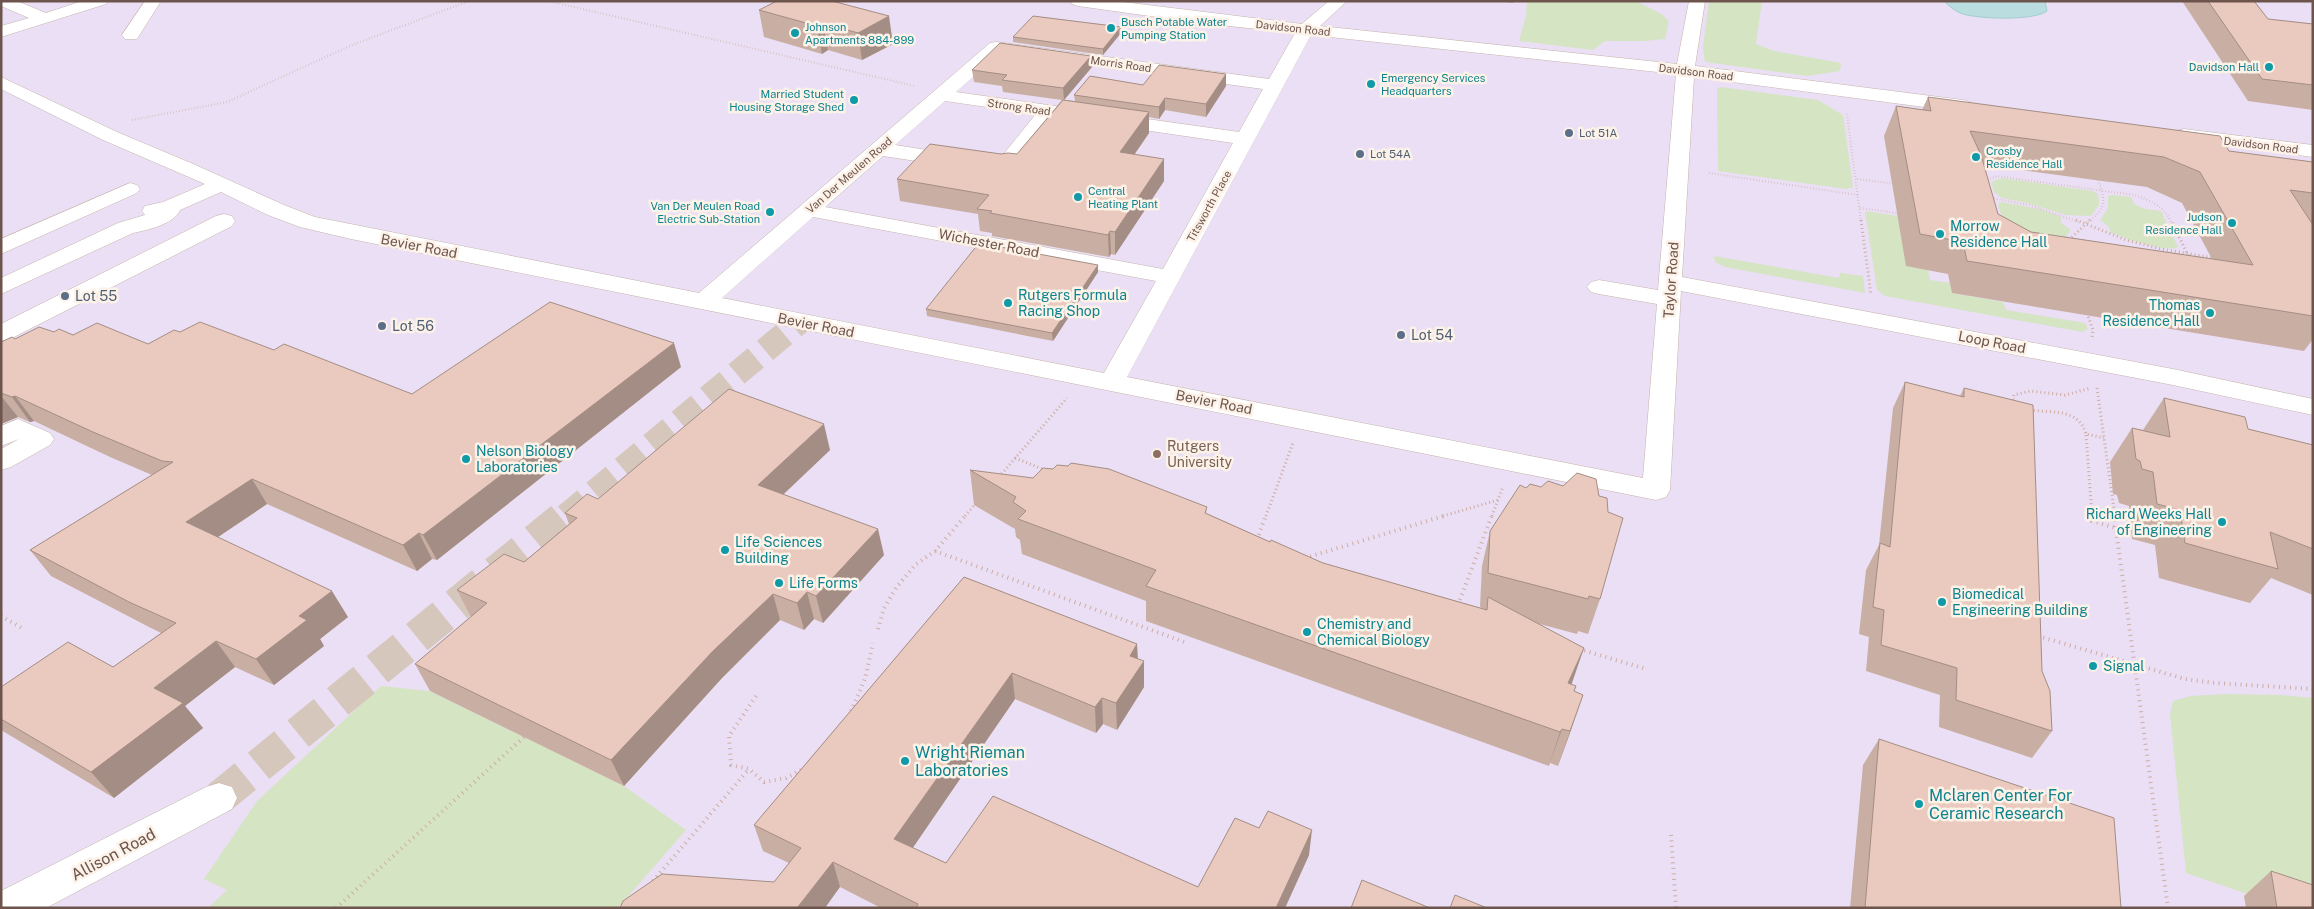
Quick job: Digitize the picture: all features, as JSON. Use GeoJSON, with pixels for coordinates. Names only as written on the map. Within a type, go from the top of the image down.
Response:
{"type":"FeatureCollection","features":[{"type":"Feature","properties":{"kind":"street"},"geometry":{"type":"LineString","coordinates":[[2,1],[45,18]]}},
{"type":"Feature","properties":{"kind":"street"},"geometry":{"type":"LineString","coordinates":[[1,32],[100,1]]}},
{"type":"Feature","properties":{"kind":"street"},"geometry":{"type":"LineString","coordinates":[[131,35],[153,1]]}},
{"type":"Feature","properties":{"kind":"street","name":"Davidson Road"},"geometry":{"type":"LineString","coordinates":[[1078,1],[1305,30],[1686,70],[1978,108]]}},
{"type":"Feature","properties":{"kind":"street"},"geometry":{"type":"LineString","coordinates":[[1305,30],[1339,1]]}},
{"type":"Feature","properties":{"kind":"street","name":"Taylor Road"},"geometry":{"type":"LineString","coordinates":[[1656,490],[1686,70],[1697,1]]}},
{"type":"Feature","properties":{"kind":"street","name":"Titsworth Place"},"geometry":{"type":"LineString","coordinates":[[1112,382],[1305,30]]}},
{"type":"Feature","properties":{"kind":"street","name":"Van Der Meulen Road"},"geometry":{"type":"LineString","coordinates":[[703,302],[996,47]]}},
{"type":"Feature","properties":{"kind":"street","name":"Morris Road"},"geometry":{"type":"LineString","coordinates":[[996,47],[1275,85]]}},
{"type":"Feature","properties":{"kind":"street","name":"Bevier Road"},"geometry":{"type":"LineString","coordinates":[[1,82],[110,136],[308,222],[1656,490]]}},
{"type":"Feature","properties":{"kind":"street","name":"Strong Road"},"geometry":{"type":"LineString","coordinates":[[942,94],[1246,139]]}},
{"type":"Feature","properties":{"kind":"street"},"geometry":{"type":"LineString","coordinates":[[879,148],[1003,168],[1049,111]]}},
{"type":"Feature","properties":{"kind":"street","name":"Davidson Road"},"geometry":{"type":"LineString","coordinates":[[2168,133],[2313,152]]}},
{"type":"Feature","properties":{"kind":"street"},"geometry":{"type":"LineString","coordinates":[[1,288],[126,228],[144,224],[169,212],[170,207],[221,185]]}},
{"type":"Feature","properties":{"kind":"street"},"geometry":{"type":"LineString","coordinates":[[1,248],[130,189]]}},
{"type":"Feature","properties":{"kind":"street","name":"Wichester Road"},"geometry":{"type":"LineString","coordinates":[[809,210],[1170,277]]}},
{"type":"Feature","properties":{"kind":"street"},"geometry":{"type":"LineString","coordinates":[[81,212],[175,246]]}},
{"type":"Feature","properties":{"kind":"street"},"geometry":{"type":"LineString","coordinates":[[1,334],[224,221]]}},
{"type":"Feature","properties":{"kind":"street","name":"Loop Road"},"geometry":{"type":"LineString","coordinates":[[1598,287],[1670,291],[2144,371],[2313,407]]}},
{"type":"Feature","properties":{"kind":"street"},"geometry":{"type":"LineString","coordinates":[[1,437],[18,428],[40,439],[1,460]]}},
{"type":"Feature","properties":{"kind":"street","name":"Allison Road"},"geometry":{"type":"LineString","coordinates":[[6,908],[219,798]]}},
{"type":"Feature","properties":{"kind":"path"},"geometry":{"type":"LineString","coordinates":[[131,120],[228,102],[352,45],[469,1]]}},
{"type":"Feature","properties":{"kind":"path"},"geometry":{"type":"LineString","coordinates":[[548,1],[942,94]]}},
{"type":"Feature","properties":{"kind":"path"},"geometry":{"type":"LineString","coordinates":[[1841,110],[1848,114],[1871,296]]}},
{"type":"Feature","properties":{"kind":"path"},"geometry":{"type":"LineString","coordinates":[[1709,173],[1858,196]]}},
{"type":"Feature","properties":{"kind":"path"},"geometry":{"type":"LineString","coordinates":[[2067,244],[2076,231],[2099,213],[2104,199],[2103,191],[2095,174]]}},
{"type":"Feature","properties":{"kind":"path"},"geometry":{"type":"LineString","coordinates":[[1997,176],[2103,191],[2134,195],[2161,206],[2166,211],[2197,274],[2183,280],[2022,255],[2005,245],[1986,180],[1997,176]]}},
{"type":"Feature","properties":{"kind":"path"},"geometry":{"type":"LineString","coordinates":[[1857,179],[1905,186]]}},
{"type":"Feature","properties":{"kind":"path"},"geometry":{"type":"LineString","coordinates":[[1982,197],[2029,205],[2126,240],[2187,254],[2216,258]]}},
{"type":"Feature","properties":{"kind":"path"},"geometry":{"type":"LineString","coordinates":[[1860,208],[1898,213]]}},
{"type":"Feature","properties":{"kind":"path"},"geometry":{"type":"LineString","coordinates":[[2068,257],[2072,271]]}},
{"type":"Feature","properties":{"kind":"path"},"geometry":{"type":"LineString","coordinates":[[2084,305],[2093,330],[2091,343]]}},
{"type":"Feature","properties":{"kind":"path"},"geometry":{"type":"LineString","coordinates":[[2116,528],[2092,521],[2084,425],[2072,416],[2063,413],[2041,412],[2024,408],[2013,399],[2014,395],[2023,391],[2051,395],[2068,395],[2097,386],[2168,908]]}},
{"type":"Feature","properties":{"kind":"path"},"geometry":{"type":"LineString","coordinates":[[997,479],[1065,400]]}},
{"type":"Feature","properties":{"kind":"path"},"geometry":{"type":"LineString","coordinates":[[2086,434],[2104,438]]}},
{"type":"Feature","properties":{"kind":"path"},"geometry":{"type":"LineString","coordinates":[[1256,543],[1296,435]]}},
{"type":"Feature","properties":{"kind":"path"},"geometry":{"type":"LineString","coordinates":[[1016,458],[1048,472]]}},
{"type":"Feature","properties":{"kind":"path"},"geometry":{"type":"LineString","coordinates":[[1455,612],[1504,484]]}},
{"type":"Feature","properties":{"kind":"path"},"geometry":{"type":"LineString","coordinates":[[878,629],[884,608],[896,588],[916,565],[935,552],[979,500]]}},
{"type":"Feature","properties":{"kind":"path"},"geometry":{"type":"LineString","coordinates":[[1297,560],[1498,500]]}},
{"type":"Feature","properties":{"kind":"path"},"geometry":{"type":"LineString","coordinates":[[935,552],[1187,643]]}},
{"type":"Feature","properties":{"kind":"path"},"geometry":{"type":"LineString","coordinates":[[1,616],[22,628]]}},
{"type":"Feature","properties":{"kind":"path"},"geometry":{"type":"LineString","coordinates":[[2032,634],[2185,679],[2215,683],[2313,689]]}},
{"type":"Feature","properties":{"kind":"path"},"geometry":{"type":"LineString","coordinates":[[850,714],[865,678],[873,643]]}},
{"type":"Feature","properties":{"kind":"path"},"geometry":{"type":"LineString","coordinates":[[1569,646],[1646,669]]}},
{"type":"Feature","properties":{"kind":"path"},"geometry":{"type":"LineString","coordinates":[[756,696],[729,736],[731,764],[749,769],[764,782],[786,778],[802,769]]}},
{"type":"Feature","properties":{"kind":"path"},"geometry":{"type":"LineString","coordinates":[[336,908],[524,738]]}},
{"type":"Feature","properties":{"kind":"path"},"geometry":{"type":"LineString","coordinates":[[648,886],[749,769]]}},
{"type":"Feature","properties":{"kind":"path"},"geometry":{"type":"LineString","coordinates":[[1671,835],[1676,908]]}},
{"type":"Feature","properties":{"kind":"shaded area","name":"Rutgers University"},"geometry":{"type":"Polygon","coordinates":[[[1,1],[2313,1],[2313,908],[1,908],[1,1]]]}},
{"type":"Feature","properties":{"kind":"green space"},"geometry":{"type":"Polygon","coordinates":[[[1527,1],[1636,1],[1663,15],[1669,22],[1665,39],[1605,41],[1593,50],[1519,41],[1526,16],[1527,1]]]}},
{"type":"Feature","properties":{"kind":"green space"},"geometry":{"type":"Polygon","coordinates":[[[1709,1],[1762,1],[1756,44],[1774,51],[1841,63],[1840,71],[1807,76],[1705,62],[1703,47],[1709,1]]]}},
{"type":"Feature","properties":{"kind":"green space"},"geometry":{"type":"Polygon","coordinates":[[[1721,87],[1818,100],[1843,115],[1853,187],[1846,189],[1718,171],[1717,89],[1721,87]]]}},
{"type":"Feature","properties":{"kind":"green space"},"geometry":{"type":"Polygon","coordinates":[[[2002,178],[2092,191],[2098,194],[2099,205],[2091,216],[2066,215],[2027,203],[2002,198],[1994,192],[1991,182],[2002,178]]]}},
{"type":"Feature","properties":{"kind":"green space"},"geometry":{"type":"Polygon","coordinates":[[[2108,196],[2131,197],[2134,204],[2145,209],[2161,211],[2178,247],[2164,248],[2154,246],[2110,232],[2109,227],[2100,220],[2108,208],[2108,196]]]}},
{"type":"Feature","properties":{"kind":"green space"},"geometry":{"type":"Polygon","coordinates":[[[2001,202],[2039,209],[2061,217],[2061,223],[2071,230],[2063,240],[2010,244],[1998,204],[2001,202]]]}},
{"type":"Feature","properties":{"kind":"green space"},"geometry":{"type":"Polygon","coordinates":[[[1865,211],[1898,216],[1928,270],[1930,280],[1950,283],[1952,293],[2003,302],[2006,310],[2085,323],[2088,329],[2082,332],[1885,296],[1877,290],[1865,211]]]}},
{"type":"Feature","properties":{"kind":"green space"},"geometry":{"type":"Polygon","coordinates":[[[1714,256],[1839,278],[1840,273],[1863,276],[1865,293],[1725,267],[1715,262],[1714,256]]]}},
{"type":"Feature","properties":{"kind":"green space"},"geometry":{"type":"Polygon","coordinates":[[[381,686],[430,691],[624,786],[686,830],[618,908],[208,908],[227,890],[204,879],[257,801],[381,686]]]}},
{"type":"Feature","properties":{"kind":"green space"},"geometry":{"type":"Polygon","coordinates":[[[2226,694],[2313,698],[2313,908],[2288,908],[2186,873],[2170,714],[2173,701],[2191,696],[2226,694]]]}},
{"type":"Feature","properties":{"kind":"water"},"geometry":{"type":"Polygon","coordinates":[[[1944,1],[2045,1],[2047,11],[2019,18],[1981,17],[1960,13],[1944,1]]]}},
{"type":"Feature","properties":{"kind":"building"},"geometry":{"type":"Polygon","coordinates":[[[777,1],[832,1],[889,16],[858,33],[823,23],[817,26],[759,10],[777,1]]]}},
{"type":"Feature","properties":{"kind":"building"},"geometry":{"type":"Polygon","coordinates":[[[2208,1],[2254,1],[2268,19],[2313,24],[2313,85],[2262,79],[2208,1]]]}},
{"type":"Feature","properties":{"kind":"building"},"geometry":{"type":"Polygon","coordinates":[[[1033,16],[1121,27],[1103,49],[1013,37],[1033,16]]]}},
{"type":"Feature","properties":{"kind":"building"},"geometry":{"type":"Polygon","coordinates":[[[1000,43],[1091,56],[1063,88],[1002,80],[1007,75],[972,70],[1000,43]]]}},
{"type":"Feature","properties":{"kind":"building"},"geometry":{"type":"Polygon","coordinates":[[[1159,65],[1226,74],[1206,104],[1165,98],[1159,107],[1074,95],[1090,76],[1143,85],[1159,65]]]}},
{"type":"Feature","properties":{"kind":"building"},"geometry":{"type":"Polygon","coordinates":[[[1928,97],[2220,136],[2229,151],[2313,162],[2313,193],[2290,190],[2313,225],[2313,316],[1967,261],[1963,242],[1920,234],[1896,106],[1931,111],[1928,97]],[[1970,131],[1981,155],[1998,214],[2031,232],[2253,265],[2200,172],[2164,157],[1970,131]]]}},
{"type":"Feature","properties":{"kind":"building"},"geometry":{"type":"Polygon","coordinates":[[[1063,100],[1149,112],[1120,152],[1164,159],[1115,232],[1110,231],[1108,235],[990,213],[992,211],[977,209],[989,195],[897,179],[930,144],[1001,154],[1017,154],[1063,100]]]}},
{"type":"Feature","properties":{"kind":"building","name":"Rutgers Formula Racing Shop"},"geometry":{"type":"Polygon","coordinates":[[[979,243],[1098,265],[1052,333],[926,309],[979,243]]]}},
{"type":"Feature","properties":{"kind":"building"},"geometry":{"type":"Polygon","coordinates":[[[550,302],[674,343],[423,535],[419,533],[403,545],[252,479],[186,522],[332,591],[299,616],[307,620],[256,659],[216,641],[154,688],[183,703],[91,772],[1,719],[1,687],[68,642],[113,667],[176,623],[129,602],[30,550],[173,462],[162,461],[15,396],[12,397],[1,393],[1,342],[12,337],[15,339],[39,327],[54,332],[59,329],[73,335],[97,323],[148,344],[174,330],[180,332],[200,322],[274,350],[284,344],[412,394],[550,302]]]}},
{"type":"Feature","properties":{"kind":"building","name":"Biomedical Engineering Building"},"geometry":{"type":"Polygon","coordinates":[[[1905,382],[1964,397],[1964,388],[2033,405],[2042,671],[2050,691],[2052,731],[1956,700],[1957,668],[1881,645],[1884,610],[1873,607],[1880,543],[1890,547],[1905,382]]]}},
{"type":"Feature","properties":{"kind":"building"},"geometry":{"type":"Polygon","coordinates":[[[729,389],[824,424],[758,485],[878,529],[816,596],[807,592],[797,603],[773,594],[713,651],[611,760],[415,664],[487,603],[457,590],[504,554],[524,562],[577,518],[565,513],[587,494],[598,499],[729,389]]]}},
{"type":"Feature","properties":{"kind":"building"},"geometry":{"type":"Polygon","coordinates":[[[2164,398],[2245,417],[2248,429],[2313,445],[2313,549],[2270,532],[2278,569],[2185,543],[2180,510],[2157,504],[2153,472],[2142,469],[2140,461],[2136,459],[2132,428],[2170,437],[2164,398]]]}},
{"type":"Feature","properties":{"kind":"building"},"geometry":{"type":"Polygon","coordinates":[[[1071,463],[1109,469],[1207,507],[1205,513],[1323,563],[1487,610],[1488,597],[1584,648],[1568,683],[1576,686],[1574,691],[1583,695],[1570,731],[1562,729],[1560,732],[1146,586],[1156,570],[1018,519],[1026,511],[1013,502],[1016,497],[970,470],[1033,478],[1043,468],[1053,469],[1057,465],[1068,466],[1071,463]]]}},
{"type":"Feature","properties":{"kind":"building"},"geometry":{"type":"Polygon","coordinates":[[[1577,473],[1596,479],[1599,496],[1607,498],[1608,512],[1623,518],[1600,599],[1589,596],[1588,599],[1488,573],[1490,531],[1520,485],[1526,488],[1530,484],[1541,487],[1548,481],[1563,486],[1577,473]]]}},
{"type":"Feature","properties":{"kind":"building"},"geometry":{"type":"Polygon","coordinates":[[[964,577],[1137,644],[1130,656],[1144,661],[1116,703],[1102,698],[1095,707],[1012,673],[894,839],[946,863],[993,796],[1198,887],[1235,818],[1259,828],[1268,811],[1312,830],[1276,908],[916,908],[918,904],[833,862],[797,908],[620,908],[623,901],[662,874],[774,882],[801,848],[754,825],[964,577]]]}},
{"type":"Feature","properties":{"kind":"building","name":"Mclaren Center For Ceramic Research"},"geometry":{"type":"Polygon","coordinates":[[[1879,739],[2114,818],[2121,908],[1865,908],[1879,739]]]}},
{"type":"Feature","properties":{"kind":"building"},"geometry":{"type":"Polygon","coordinates":[[[2271,871],[2313,885],[2313,908],[2277,908],[2271,871]]]}},
{"type":"Feature","properties":{"kind":"building"},"geometry":{"type":"Polygon","coordinates":[[[1362,880],[1430,908],[1351,908],[1362,880]]]}},
{"type":"Feature","properties":{"kind":"building"},"geometry":{"type":"Polygon","coordinates":[[[1455,895],[1487,908],[1450,908],[1455,895]]]}},
{"type":"Feature","properties":{"kind":"tunnel"},"geometry":{"type":"LineString","coordinates":[[566,516],[799,322]]}},
{"type":"Feature","properties":{"kind":"tunnel"},"geometry":{"type":"LineString","coordinates":[[219,798],[567,515]]}},
{"type":"Feature","properties":{"kind":"place","name":"Busch Potable Water Pumping Station"},"geometry":{"type":"Point","coordinates":[1111,28]}},
{"type":"Feature","properties":{"kind":"place","name":"Johnson Apartments 884-899"},"geometry":{"type":"Point","coordinates":[795,33]}},
{"type":"Feature","properties":{"kind":"place","name":"Davidson Hall"},"geometry":{"type":"Point","coordinates":[2269,67]}},
{"type":"Feature","properties":{"kind":"place","name":"Emergency Services Headquarters"},"geometry":{"type":"Point","coordinates":[1371,84]}},
{"type":"Feature","properties":{"kind":"place","name":"Married Student Housing Storage Shed"},"geometry":{"type":"Point","coordinates":[854,100]}},
{"type":"Feature","properties":{"kind":"place","name":"Lot 51A"},"geometry":{"type":"Point","coordinates":[1569,133]}},
{"type":"Feature","properties":{"kind":"place","name":"Lot 54A"},"geometry":{"type":"Point","coordinates":[1360,154]}},
{"type":"Feature","properties":{"kind":"place","name":"Crosby Residence Hall"},"geometry":{"type":"Point","coordinates":[1976,157]}},
{"type":"Feature","properties":{"kind":"place","name":"Central Heating Plant"},"geometry":{"type":"Point","coordinates":[1078,197]}},
{"type":"Feature","properties":{"kind":"place","name":"Van Der Meulen Road Electric Sub-Station"},"geometry":{"type":"Point","coordinates":[770,212]}},
{"type":"Feature","properties":{"kind":"place","name":"Judson Residence Hall"},"geometry":{"type":"Point","coordinates":[2232,223]}},
{"type":"Feature","properties":{"kind":"place","name":"Morrow Residence Hall"},"geometry":{"type":"Point","coordinates":[1940,234]}},
{"type":"Feature","properties":{"kind":"place","name":"Lot 55"},"geometry":{"type":"Point","coordinates":[65,296]}},
{"type":"Feature","properties":{"kind":"place","name":"Rutgers Formula Racing Shop"},"geometry":{"type":"Point","coordinates":[1008,303]}},
{"type":"Feature","properties":{"kind":"place","name":"Thomas Residence Hall"},"geometry":{"type":"Point","coordinates":[2210,313]}},
{"type":"Feature","properties":{"kind":"place","name":"Lot 56"},"geometry":{"type":"Point","coordinates":[382,326]}},
{"type":"Feature","properties":{"kind":"place","name":"Lot 54"},"geometry":{"type":"Point","coordinates":[1401,335]}},
{"type":"Feature","properties":{"kind":"place","name":"Rutgers University"},"geometry":{"type":"Point","coordinates":[1157,454]}},
{"type":"Feature","properties":{"kind":"place","name":"Nelson Biology Laboratories"},"geometry":{"type":"Point","coordinates":[466,459]}},
{"type":"Feature","properties":{"kind":"place","name":"Richard Weeks Hall of Engineering"},"geometry":{"type":"Point","coordinates":[2222,522]}},
{"type":"Feature","properties":{"kind":"place","name":"Life Sciences Building"},"geometry":{"type":"Point","coordinates":[725,550]}},
{"type":"Feature","properties":{"kind":"place","name":"Life Forms"},"geometry":{"type":"Point","coordinates":[779,583]}},
{"type":"Feature","properties":{"kind":"place","name":"Biomedical Engineering Building"},"geometry":{"type":"Point","coordinates":[1942,602]}},
{"type":"Feature","properties":{"kind":"place","name":"Chemistry and Chemical Biology"},"geometry":{"type":"Point","coordinates":[1307,632]}},
{"type":"Feature","properties":{"kind":"place","name":"Signal"},"geometry":{"type":"Point","coordinates":[2093,666]}},
{"type":"Feature","properties":{"kind":"place","name":"Wright Rieman Laboratories"},"geometry":{"type":"Point","coordinates":[905,761]}},
{"type":"Feature","properties":{"kind":"place","name":"Mclaren Center For Ceramic Research"},"geometry":{"type":"Point","coordinates":[1919,804]}}]}
